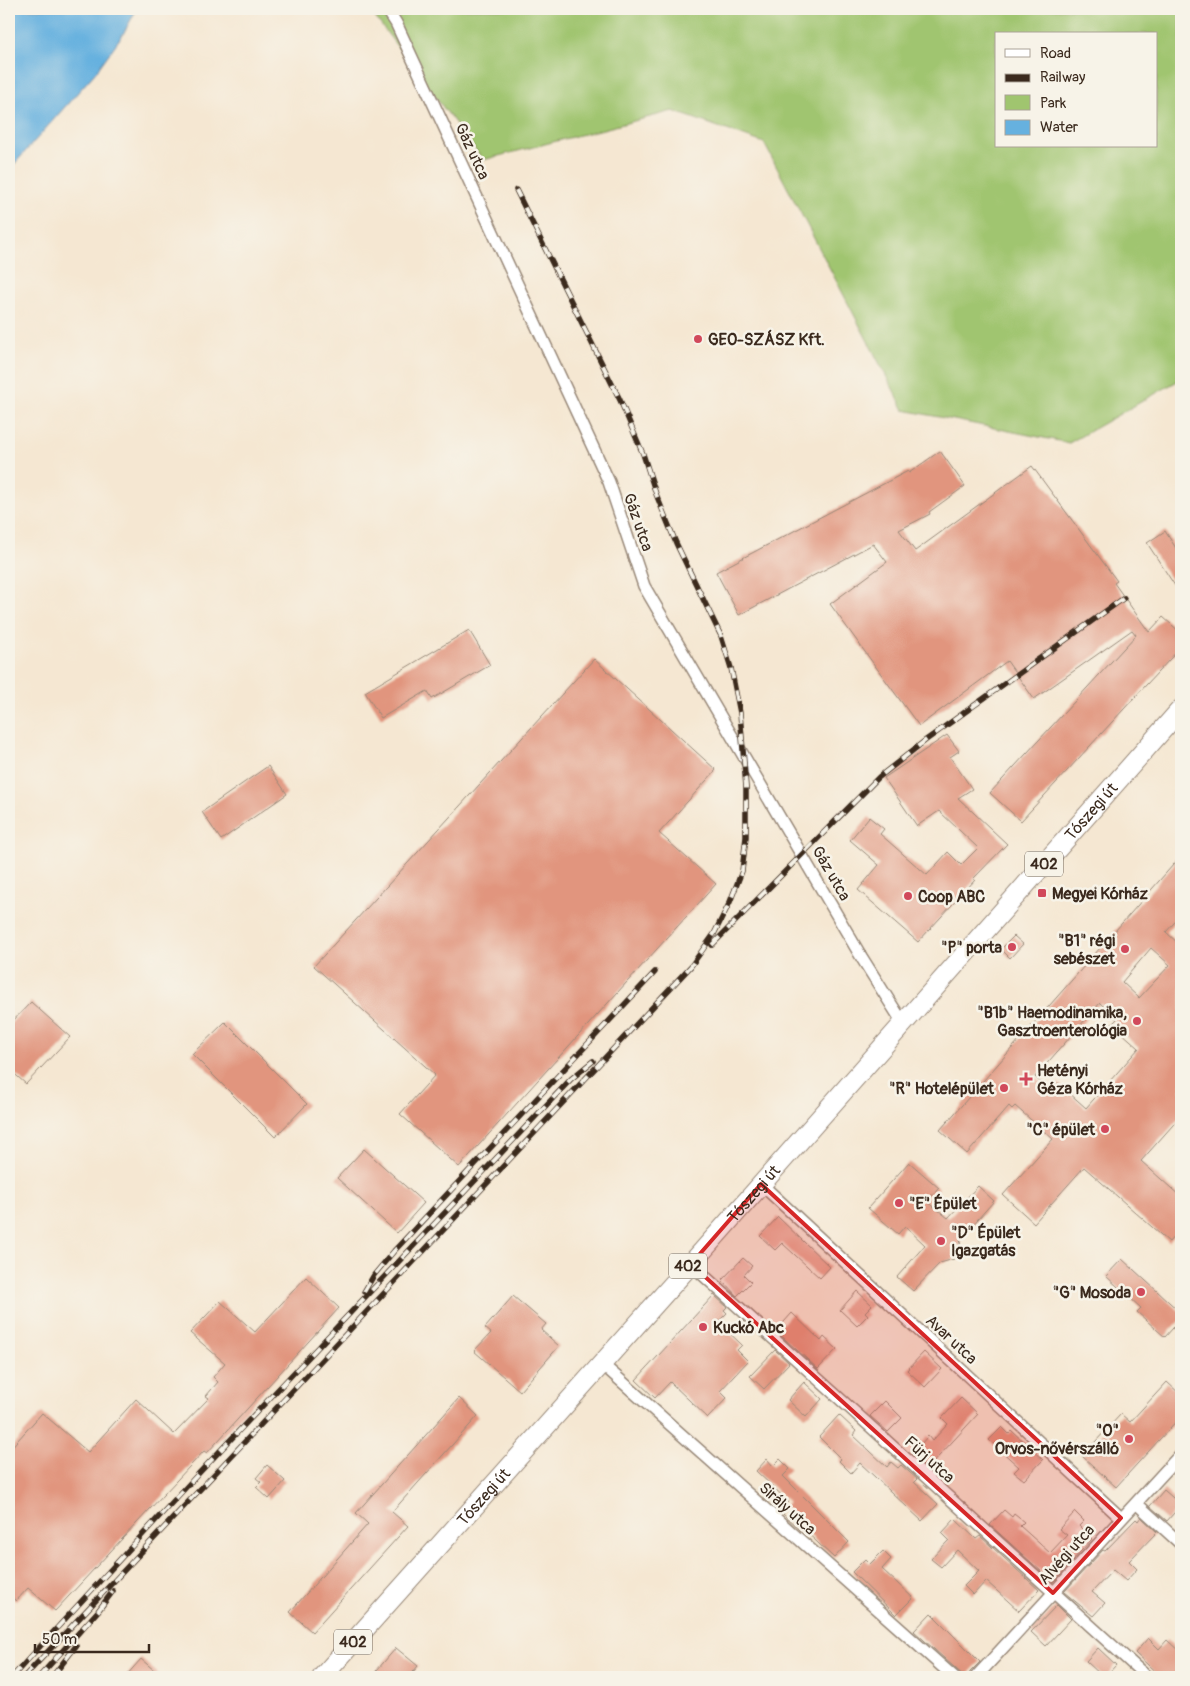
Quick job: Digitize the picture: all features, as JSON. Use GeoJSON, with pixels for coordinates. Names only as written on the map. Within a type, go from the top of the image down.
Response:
{"type":"FeatureCollection","features":[{"type":"Feature","properties":{"kind":"main road","name":"Tószegi út"},"geometry":{"type":"LineString","coordinates":[[322,1677],[691,1264],[1181,709]]}},
{"type":"Feature","properties":{"kind":"street","name":"Gáz utca"},"geometry":{"type":"LineString","coordinates":[[387,9],[396,23],[609,482],[644,586],[862,958],[903,1023]]}},
{"type":"Feature","properties":{"kind":"street","name":"Avar utca"},"geometry":{"type":"LineString","coordinates":[[761,1184],[1121,1518]]}},
{"type":"Feature","properties":{"kind":"street","name":"Fürj utca"},"geometry":{"type":"LineString","coordinates":[[691,1264],[1147,1677]]}},
{"type":"Feature","properties":{"kind":"street","name":"Sirály utca"},"geometry":{"type":"LineString","coordinates":[[601,1363],[954,1677]]}},
{"type":"Feature","properties":{"kind":"street","name":"Alvégi utca"},"geometry":{"type":"LineString","coordinates":[[976,1677],[1181,1454]]}},
{"type":"Feature","properties":{"kind":"street"},"geometry":{"type":"LineString","coordinates":[[1136,1503],[1181,1544]]}},
{"type":"Feature","properties":{"kind":"highlighted area"},"geometry":{"type":"Polygon","coordinates":[[[761,1184],[1121,1518],[1053,1593],[691,1264],[761,1184]]]}},
{"type":"Feature","properties":{"kind":"green space"},"geometry":{"type":"Polygon","coordinates":[[[369,9],[1181,9],[1181,379],[1069,443],[904,410],[764,143],[673,111],[483,160],[369,9]]]}},
{"type":"Feature","properties":{"kind":"water"},"geometry":{"type":"Polygon","coordinates":[[[9,9],[137,9],[123,34],[95,73],[9,170],[9,9]]]}},
{"type":"Feature","properties":{"kind":"building"},"geometry":{"type":"Polygon","coordinates":[[[940,451],[965,486],[929,512],[930,514],[899,530],[915,551],[1032,466],[1117,581],[1114,583],[1149,632],[1163,617],[1181,633],[1181,647],[1021,821],[990,793],[1136,635],[1132,630],[1034,699],[1007,661],[919,726],[830,604],[887,562],[873,544],[739,615],[716,572],[908,471],[909,473],[940,451]]]}},
{"type":"Feature","properties":{"kind":"building"},"geometry":{"type":"Polygon","coordinates":[[[1165,531],[1181,556],[1181,595],[1147,543],[1165,531]]]}},
{"type":"Feature","properties":{"kind":"building"},"geometry":{"type":"Polygon","coordinates":[[[469,630],[490,665],[432,699],[427,691],[381,718],[365,692],[469,630]]]}},
{"type":"Feature","properties":{"kind":"building"},"geometry":{"type":"Polygon","coordinates":[[[594,659],[716,770],[659,833],[716,884],[459,1167],[400,1114],[435,1075],[314,966],[594,659]]]}},
{"type":"Feature","properties":{"kind":"building"},"geometry":{"type":"Polygon","coordinates":[[[947,735],[959,751],[950,757],[972,789],[958,798],[1007,844],[973,879],[975,880],[918,942],[858,890],[879,865],[850,840],[869,817],[884,829],[880,834],[927,875],[948,852],[961,865],[978,848],[939,811],[917,826],[884,778],[947,735]]]}},
{"type":"Feature","properties":{"kind":"building"},"geometry":{"type":"Polygon","coordinates":[[[268,766],[287,794],[221,840],[202,812],[268,766]]]}},
{"type":"Feature","properties":{"kind":"building"},"geometry":{"type":"Polygon","coordinates":[[[1181,856],[1181,915],[1166,932],[1181,946],[1181,1116],[1141,1161],[1181,1197],[1181,1228],[1169,1242],[1084,1167],[1034,1223],[1003,1195],[1053,1139],[1015,1106],[1012,1109],[1009,1106],[967,1154],[940,1130],[1181,856]],[[1151,948],[1122,982],[1139,998],[1170,965],[1151,948]],[[1100,1003],[1035,1077],[1051,1091],[1058,1083],[1086,1108],[1139,1048],[1112,1024],[1117,1019],[1100,1003]]]}},
{"type":"Feature","properties":{"kind":"building","name":"\"P\" porta"},"geometry":{"type":"Polygon","coordinates":[[[1014,936],[1023,944],[1010,958],[1001,949],[1014,936]]]}},
{"type":"Feature","properties":{"kind":"building"},"geometry":{"type":"Polygon","coordinates":[[[31,1002],[70,1037],[26,1084],[9,1069],[9,1025],[31,1002]]]}},
{"type":"Feature","properties":{"kind":"building"},"geometry":{"type":"Polygon","coordinates":[[[225,1022],[307,1104],[275,1137],[192,1054],[225,1022]]]}},
{"type":"Feature","properties":{"kind":"building"},"geometry":{"type":"Polygon","coordinates":[[[364,1149],[424,1203],[397,1233],[337,1178],[364,1149]]]}},
{"type":"Feature","properties":{"kind":"building"},"geometry":{"type":"Polygon","coordinates":[[[909,1162],[939,1188],[927,1201],[948,1218],[978,1186],[994,1201],[961,1238],[959,1252],[954,1259],[940,1263],[913,1291],[897,1277],[925,1245],[905,1226],[898,1234],[868,1208],[909,1162]]]}},
{"type":"Feature","properties":{"kind":"building"},"geometry":{"type":"Polygon","coordinates":[[[778,1217],[830,1267],[820,1278],[782,1243],[775,1250],[760,1236],[778,1217]]]}},
{"type":"Feature","properties":{"kind":"building"},"geometry":{"type":"Polygon","coordinates":[[[743,1258],[752,1266],[744,1275],[751,1282],[737,1296],[722,1280],[743,1258]]]}},
{"type":"Feature","properties":{"kind":"building","name":"\"G\" Mosoda"},"geometry":{"type":"Polygon","coordinates":[[[1122,1259],[1181,1313],[1181,1319],[1165,1337],[1137,1312],[1141,1308],[1106,1276],[1122,1259]]]}},
{"type":"Feature","properties":{"kind":"building"},"geometry":{"type":"Polygon","coordinates":[[[306,1277],[339,1308],[207,1453],[204,1451],[55,1611],[28,1588],[16,1601],[9,1595],[9,1450],[42,1413],[88,1452],[136,1399],[174,1434],[209,1398],[206,1396],[218,1382],[213,1377],[225,1363],[190,1333],[220,1301],[255,1332],[306,1277]]]}},
{"type":"Feature","properties":{"kind":"building"},"geometry":{"type":"Polygon","coordinates":[[[857,1291],[872,1305],[865,1312],[868,1315],[857,1326],[840,1310],[857,1291]]]}},
{"type":"Feature","properties":{"kind":"building"},"geometry":{"type":"Polygon","coordinates":[[[714,1295],[727,1307],[724,1310],[727,1313],[718,1322],[742,1345],[737,1350],[748,1361],[720,1391],[727,1398],[708,1418],[670,1382],[655,1398],[636,1380],[714,1295]]]}},
{"type":"Feature","properties":{"kind":"building"},"geometry":{"type":"Polygon","coordinates":[[[513,1296],[546,1324],[541,1330],[559,1346],[520,1391],[474,1351],[491,1333],[485,1328],[513,1296]]]}},
{"type":"Feature","properties":{"kind":"building"},"geometry":{"type":"Polygon","coordinates":[[[792,1313],[821,1341],[824,1337],[837,1349],[818,1369],[776,1331],[792,1313]]]}},
{"type":"Feature","properties":{"kind":"building"},"geometry":{"type":"Polygon","coordinates":[[[775,1350],[789,1363],[764,1389],[750,1376],[775,1350]]]}},
{"type":"Feature","properties":{"kind":"building"},"geometry":{"type":"Polygon","coordinates":[[[924,1352],[942,1369],[925,1387],[907,1370],[924,1352]]]}},
{"type":"Feature","properties":{"kind":"building"},"geometry":{"type":"Polygon","coordinates":[[[804,1382],[822,1399],[806,1417],[788,1400],[804,1382]]]}},
{"type":"Feature","properties":{"kind":"building","name":"\"O\" Orvos-nővérszálló"},"geometry":{"type":"Polygon","coordinates":[[[1167,1382],[1181,1395],[1181,1416],[1116,1487],[1082,1456],[1121,1414],[1130,1422],[1167,1382]]]}},
{"type":"Feature","properties":{"kind":"building"},"geometry":{"type":"Polygon","coordinates":[[[459,1398],[478,1416],[392,1512],[408,1526],[312,1632],[290,1612],[368,1524],[356,1513],[459,1398]]]}},
{"type":"Feature","properties":{"kind":"building"},"geometry":{"type":"Polygon","coordinates":[[[961,1398],[978,1414],[928,1468],[912,1454],[928,1436],[932,1441],[948,1424],[942,1418],[961,1398]]]}},
{"type":"Feature","properties":{"kind":"building"},"geometry":{"type":"Polygon","coordinates":[[[885,1401],[902,1418],[888,1432],[870,1416],[885,1401]]]}},
{"type":"Feature","properties":{"kind":"building"},"geometry":{"type":"Polygon","coordinates":[[[839,1415],[856,1431],[853,1435],[887,1467],[891,1462],[898,1468],[901,1465],[917,1479],[914,1482],[938,1504],[922,1521],[860,1463],[851,1473],[839,1461],[841,1459],[819,1437],[839,1415]]]}},
{"type":"Feature","properties":{"kind":"building"},"geometry":{"type":"Polygon","coordinates":[[[1002,1427],[1009,1434],[1012,1431],[1043,1460],[1024,1480],[1014,1472],[1019,1467],[989,1440],[1002,1427]]]}},
{"type":"Feature","properties":{"kind":"building"},"geometry":{"type":"Polygon","coordinates":[[[767,1459],[773,1466],[780,1459],[790,1469],[783,1476],[849,1542],[834,1558],[802,1528],[800,1530],[783,1514],[788,1509],[785,1506],[789,1502],[756,1471],[767,1459]]]}},
{"type":"Feature","properties":{"kind":"building"},"geometry":{"type":"Polygon","coordinates":[[[267,1465],[285,1481],[269,1499],[256,1487],[261,1482],[256,1478],[267,1465]]]}},
{"type":"Feature","properties":{"kind":"building"},"geometry":{"type":"Polygon","coordinates":[[[1164,1490],[1181,1505],[1167,1521],[1150,1506],[1164,1490]]]}},
{"type":"Feature","properties":{"kind":"building"},"geometry":{"type":"Polygon","coordinates":[[[1004,1510],[1012,1517],[1014,1514],[1024,1522],[1020,1526],[1050,1553],[1067,1535],[1059,1529],[1075,1512],[1084,1521],[1079,1526],[1092,1539],[1053,1582],[990,1525],[1004,1510]]]}},
{"type":"Feature","properties":{"kind":"building"},"geometry":{"type":"Polygon","coordinates":[[[1141,1517],[1157,1532],[1129,1561],[1137,1569],[1126,1581],[1113,1570],[1092,1592],[1105,1603],[1093,1616],[1064,1592],[1103,1550],[1105,1551],[1136,1519],[1138,1521],[1141,1517]]]}},
{"type":"Feature","properties":{"kind":"building"},"geometry":{"type":"Polygon","coordinates":[[[955,1519],[976,1539],[980,1536],[1039,1590],[1019,1611],[986,1581],[973,1595],[964,1586],[979,1571],[957,1550],[941,1567],[931,1559],[949,1540],[942,1533],[955,1519]]]}},
{"type":"Feature","properties":{"kind":"building"},"geometry":{"type":"Polygon","coordinates":[[[883,1551],[891,1559],[882,1569],[913,1598],[896,1615],[852,1572],[865,1559],[870,1564],[883,1551]]]}},
{"type":"Feature","properties":{"kind":"building"},"geometry":{"type":"Polygon","coordinates":[[[1057,1605],[1071,1619],[1046,1646],[1031,1632],[1057,1605]]]}},
{"type":"Feature","properties":{"kind":"building"},"geometry":{"type":"Polygon","coordinates":[[[931,1613],[980,1662],[970,1672],[969,1677],[965,1677],[914,1631],[931,1613]]]}},
{"type":"Feature","properties":{"kind":"building"},"geometry":{"type":"Polygon","coordinates":[[[1148,1638],[1159,1649],[1167,1640],[1181,1653],[1181,1677],[1161,1677],[1135,1653],[1148,1638]]]}},
{"type":"Feature","properties":{"kind":"building"},"geometry":{"type":"Polygon","coordinates":[[[396,1648],[418,1666],[409,1677],[371,1677],[396,1648]]]}},
{"type":"Feature","properties":{"kind":"building"},"geometry":{"type":"Polygon","coordinates":[[[1098,1648],[1116,1665],[1105,1677],[1086,1661],[1098,1648]]]}},
{"type":"Feature","properties":{"kind":"building"},"geometry":{"type":"Polygon","coordinates":[[[141,1659],[162,1677],[125,1677],[141,1659]]]}},
{"type":"Feature","properties":{"kind":"railway"},"geometry":{"type":"LineString","coordinates":[[24,1677],[691,966],[714,934],[730,902],[742,871],[746,837],[746,787],[740,713],[731,668],[721,636],[676,543],[656,494],[643,454],[620,400],[516,190]]}},
{"type":"Feature","properties":{"kind":"railway"},"geometry":{"type":"LineString","coordinates":[[712,945],[879,777],[926,740],[1124,598]]}},
{"type":"Feature","properties":{"kind":"railway"},"geometry":{"type":"LineString","coordinates":[[364,1292],[374,1275],[394,1251],[655,972]]}},
{"type":"Feature","properties":{"kind":"railway"},"geometry":{"type":"LineString","coordinates":[[12,1677],[200,1472],[571,1079],[593,1061]]}},
{"type":"Feature","properties":{"kind":"railway"},"geometry":{"type":"LineString","coordinates":[[39,1677],[98,1611],[113,1591]]}},
{"type":"Feature","properties":{"kind":"railway"},"geometry":{"type":"LineString","coordinates":[[52,1677],[76,1646]]}},
{"type":"Feature","properties":{"kind":"place","name":"GEO-SZÁSZ Kft."},"geometry":{"type":"Point","coordinates":[698,339]}},
{"type":"Feature","properties":{"kind":"place","name":"Megyei Kórház"},"geometry":{"type":"Point","coordinates":[1042,893]}},
{"type":"Feature","properties":{"kind":"place","name":"Coop ABC"},"geometry":{"type":"Point","coordinates":[908,896]}},
{"type":"Feature","properties":{"kind":"place","name":"\"P\" porta"},"geometry":{"type":"Point","coordinates":[1012,947]}},
{"type":"Feature","properties":{"kind":"place","name":"\"B1\" régi sebészet"},"geometry":{"type":"Point","coordinates":[1125,949]}},
{"type":"Feature","properties":{"kind":"place","name":"\"B1b\" Haemodinamika, Gasztroenterológia"},"geometry":{"type":"Point","coordinates":[1137,1021]}},
{"type":"Feature","properties":{"kind":"place","name":"Hetényi Géza Kórház"},"geometry":{"type":"Point","coordinates":[1026,1079]}},
{"type":"Feature","properties":{"kind":"place","name":"\"R\" Hotelépület"},"geometry":{"type":"Point","coordinates":[1004,1088]}},
{"type":"Feature","properties":{"kind":"place","name":"\"C\" épület"},"geometry":{"type":"Point","coordinates":[1105,1129]}},
{"type":"Feature","properties":{"kind":"place","name":"\"E\" Épület"},"geometry":{"type":"Point","coordinates":[899,1203]}},
{"type":"Feature","properties":{"kind":"place","name":"\"D\" Épület Igazgatás"},"geometry":{"type":"Point","coordinates":[941,1241]}},
{"type":"Feature","properties":{"kind":"place","name":"\"G\" Mosoda"},"geometry":{"type":"Point","coordinates":[1141,1292]}},
{"type":"Feature","properties":{"kind":"place","name":"Kuckó Abc"},"geometry":{"type":"Point","coordinates":[703,1327]}},
{"type":"Feature","properties":{"kind":"place","name":"\"O\" Orvos-nővérszálló"},"geometry":{"type":"Point","coordinates":[1129,1439]}}]}
